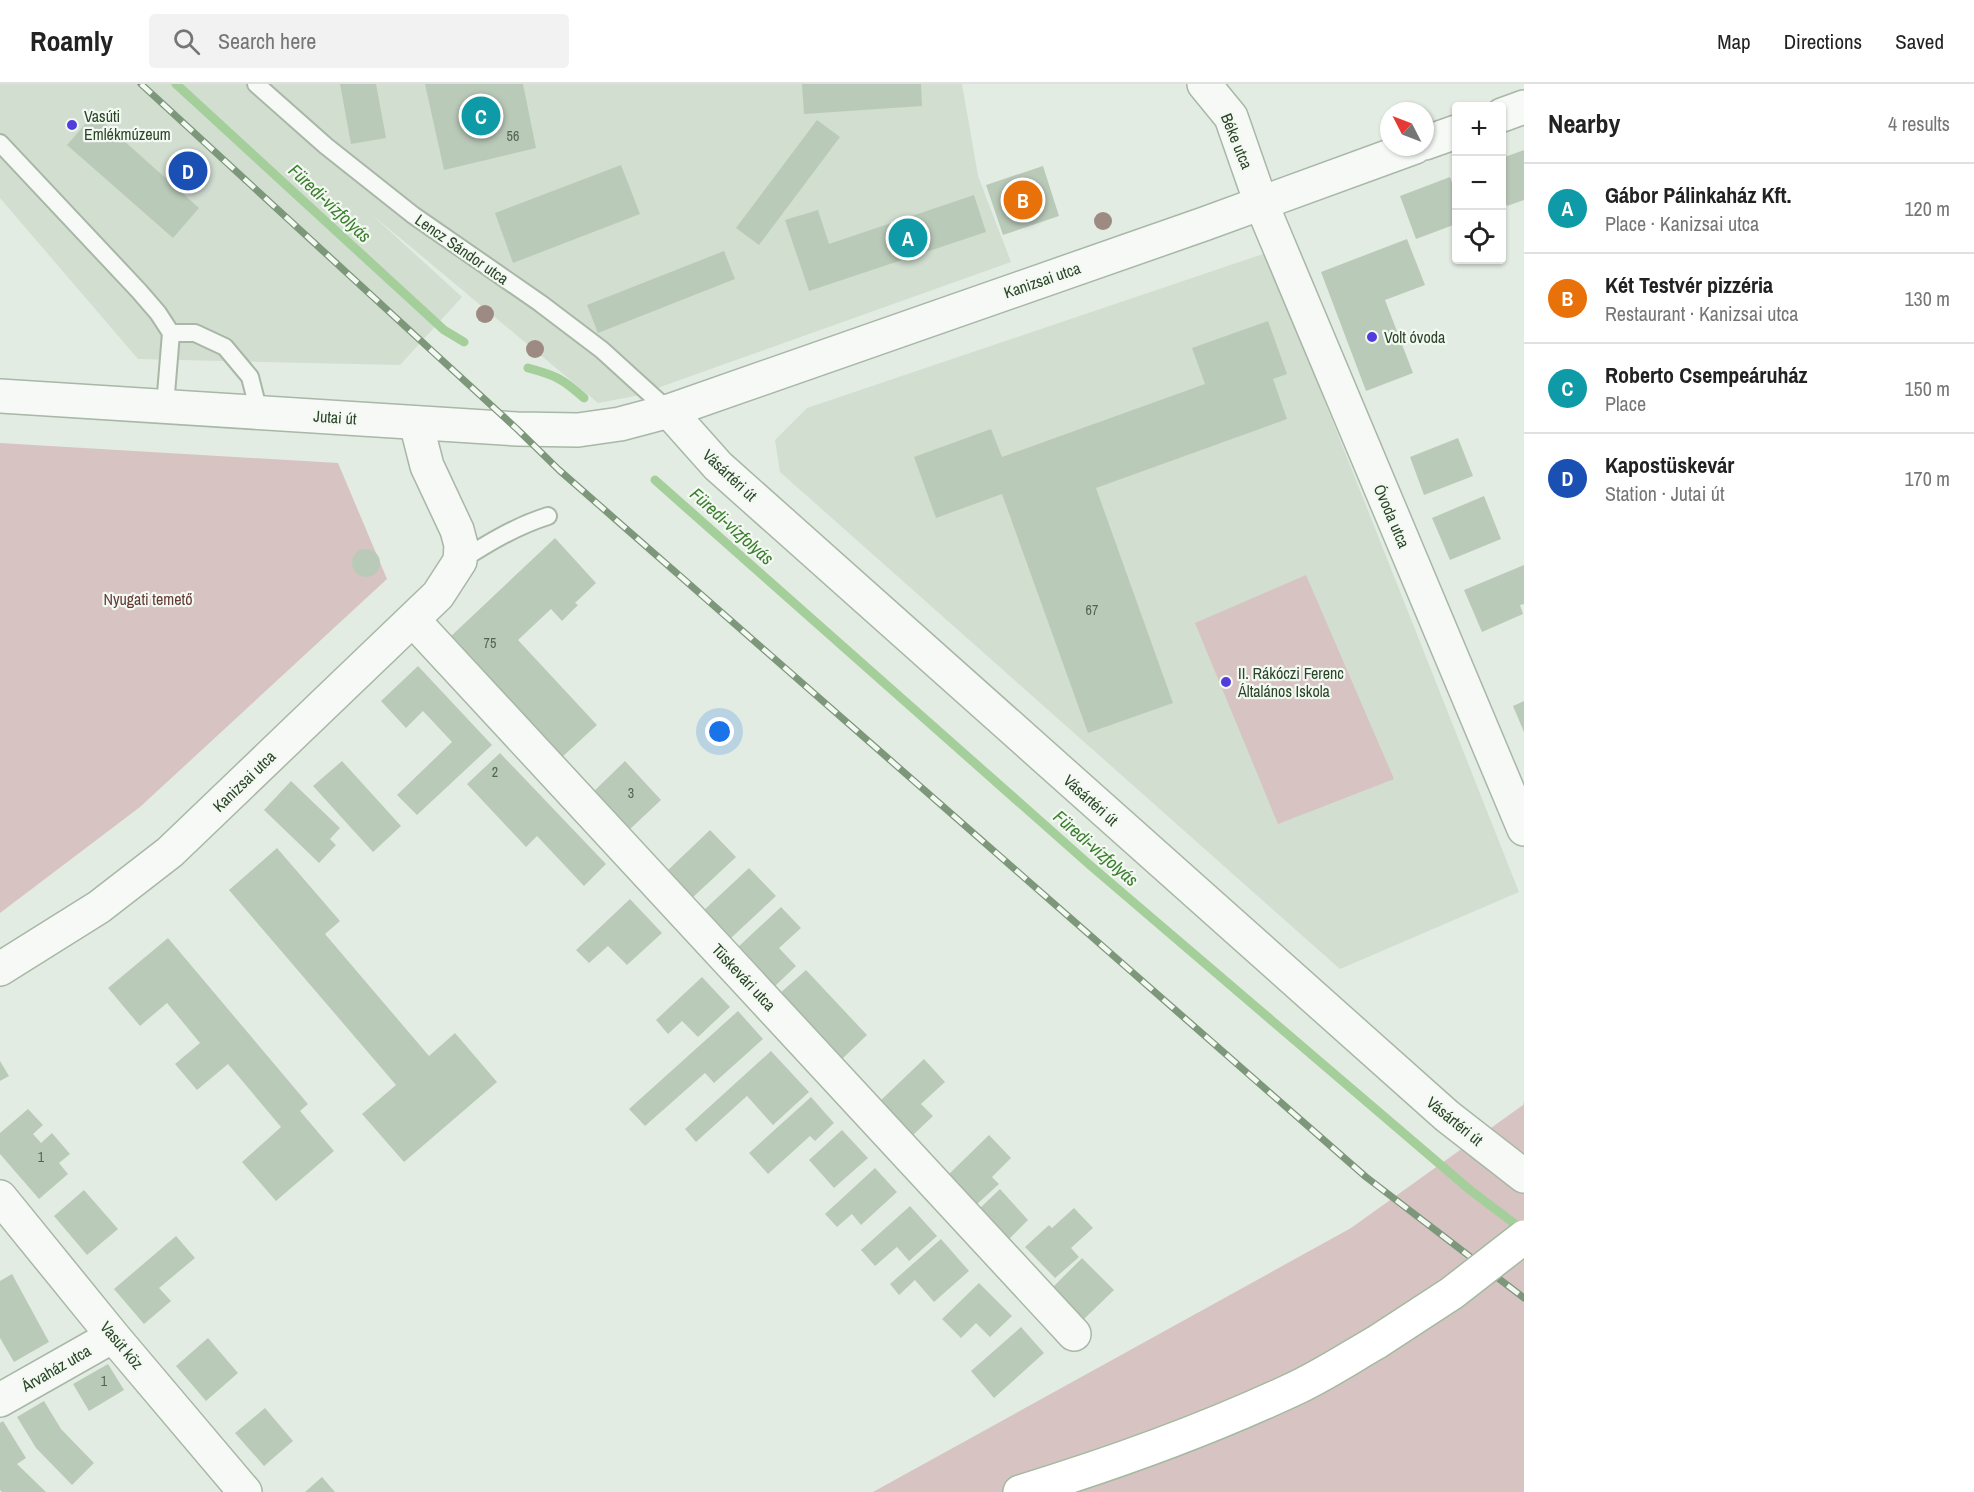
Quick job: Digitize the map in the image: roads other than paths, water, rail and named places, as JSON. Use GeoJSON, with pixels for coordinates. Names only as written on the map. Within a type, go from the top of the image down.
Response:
{"type":"FeatureCollection","features":[{"type":"Feature","properties":{"kind":"main road"},"geometry":{"type":"LineString","coordinates":[[1020,1492],[1219,1423],[1300,1385],[1377,1342],[1452,1293],[1524,1237]]}},
{"type":"Feature","properties":{"kind":"street","name":"Béke utca"},"geometry":{"type":"LineString","coordinates":[[1204,84],[1231,117],[1261,203]]}},
{"type":"Feature","properties":{"kind":"street"},"geometry":{"type":"LineString","coordinates":[[1506,114],[1524,107]]}},
{"type":"Feature","properties":{"kind":"street"},"geometry":{"type":"LineString","coordinates":[[1434,140],[1452,133]]}},
{"type":"Feature","properties":{"kind":"street","name":"Kanizsai utca"},"geometry":{"type":"LineString","coordinates":[[669,411],[1390,156]]}},
{"type":"Feature","properties":{"kind":"street","name":"Óvoda utca"},"geometry":{"type":"LineString","coordinates":[[1261,203],[1524,829]]}},
{"type":"Feature","properties":{"kind":"street","name":"Jutai út"},"geometry":{"type":"LineString","coordinates":[[0,396],[416,423],[578,430],[620,424],[669,411]]}},
{"type":"Feature","properties":{"kind":"street","name":"Vásártéri út"},"geometry":{"type":"LineString","coordinates":[[669,411],[718,466],[873,606],[1447,1116],[1524,1176]]}},
{"type":"Feature","properties":{"kind":"street"},"geometry":{"type":"LineString","coordinates":[[416,423],[428,466],[457,530],[461,545],[460,561]]}},
{"type":"Feature","properties":{"kind":"street","name":"Kanizsai utca"},"geometry":{"type":"LineString","coordinates":[[0,969],[99,907],[170,852],[438,595],[452,577],[460,561]]}},
{"type":"Feature","properties":{"kind":"street","name":"Tüskevári utca"},"geometry":{"type":"LineString","coordinates":[[413,620],[1074,1334]]}},
{"type":"Feature","properties":{"kind":"street","name":"Vasút köz"},"geometry":{"type":"LineString","coordinates":[[0,1197],[113,1336],[245,1492]]}},
{"type":"Feature","properties":{"kind":"street","name":"Árvaház utca"},"geometry":{"type":"LineString","coordinates":[[0,1401],[113,1336]]}},
{"type":"Feature","properties":{"kind":"lane","name":"Lencz Sándor utca"},"geometry":{"type":"LineString","coordinates":[[256,84],[326,146],[413,215],[540,303],[602,350],[669,411]]}},
{"type":"Feature","properties":{"kind":"lane"},"geometry":{"type":"LineString","coordinates":[[0,143],[138,291],[171,333],[165,406]]}},
{"type":"Feature","properties":{"kind":"lane"},"geometry":{"type":"LineString","coordinates":[[171,333],[195,333],[225,347],[250,377],[259,412]]}},
{"type":"Feature","properties":{"kind":"lane","name":"Kanizsai utca"},"geometry":{"type":"LineString","coordinates":[[460,561],[500,536],[548,516]]}},
{"type":"Feature","properties":{"kind":"waterway","name":"Füredi-vízfolyás"},"geometry":{"type":"LineString","coordinates":[[176,84],[444,330],[464,342]]}},
{"type":"Feature","properties":{"kind":"waterway","name":"Füredi-vízfolyás"},"geometry":{"type":"LineString","coordinates":[[528,368],[558,378],[584,398]]}},
{"type":"Feature","properties":{"kind":"waterway","name":"Füredi-vízfolyás"},"geometry":{"type":"LineString","coordinates":[[655,480],[1091,866],[1470,1190],[1524,1231]]}},
{"type":"Feature","properties":{"kind":"railway"},"geometry":{"type":"LineString","coordinates":[[141,84],[559,470],[1366,1177],[1524,1298]]}},
{"type":"Feature","properties":{"kind":"place","name":"Roberto Csempeáruház"},"geometry":{"type":"Point","coordinates":[481,116]}},
{"type":"Feature","properties":{"kind":"place","name":"Vasúti Emlékmúzeum"},"geometry":{"type":"Point","coordinates":[72,125]}},
{"type":"Feature","properties":{"kind":"place","name":"Kapostüskevár"},"geometry":{"type":"Point","coordinates":[188,171]}},
{"type":"Feature","properties":{"kind":"place","name":"Két Testvér pizzéria"},"geometry":{"type":"Point","coordinates":[1023,200]}},
{"type":"Feature","properties":{"kind":"place","name":"Gábor Pálinkaház Kft."},"geometry":{"type":"Point","coordinates":[908,238]}},
{"type":"Feature","properties":{"kind":"place","name":"Volt óvoda"},"geometry":{"type":"Point","coordinates":[1372,337]}},
{"type":"Feature","properties":{"kind":"place","name":"II. Rákóczi Ferenc Általános Iskola"},"geometry":{"type":"Point","coordinates":[1226,682]}},
{"type":"Feature","properties":{"kind":"park label","name":"Nyugati temető"},"geometry":{"type":"Point","coordinates":[148,599]}}]}
